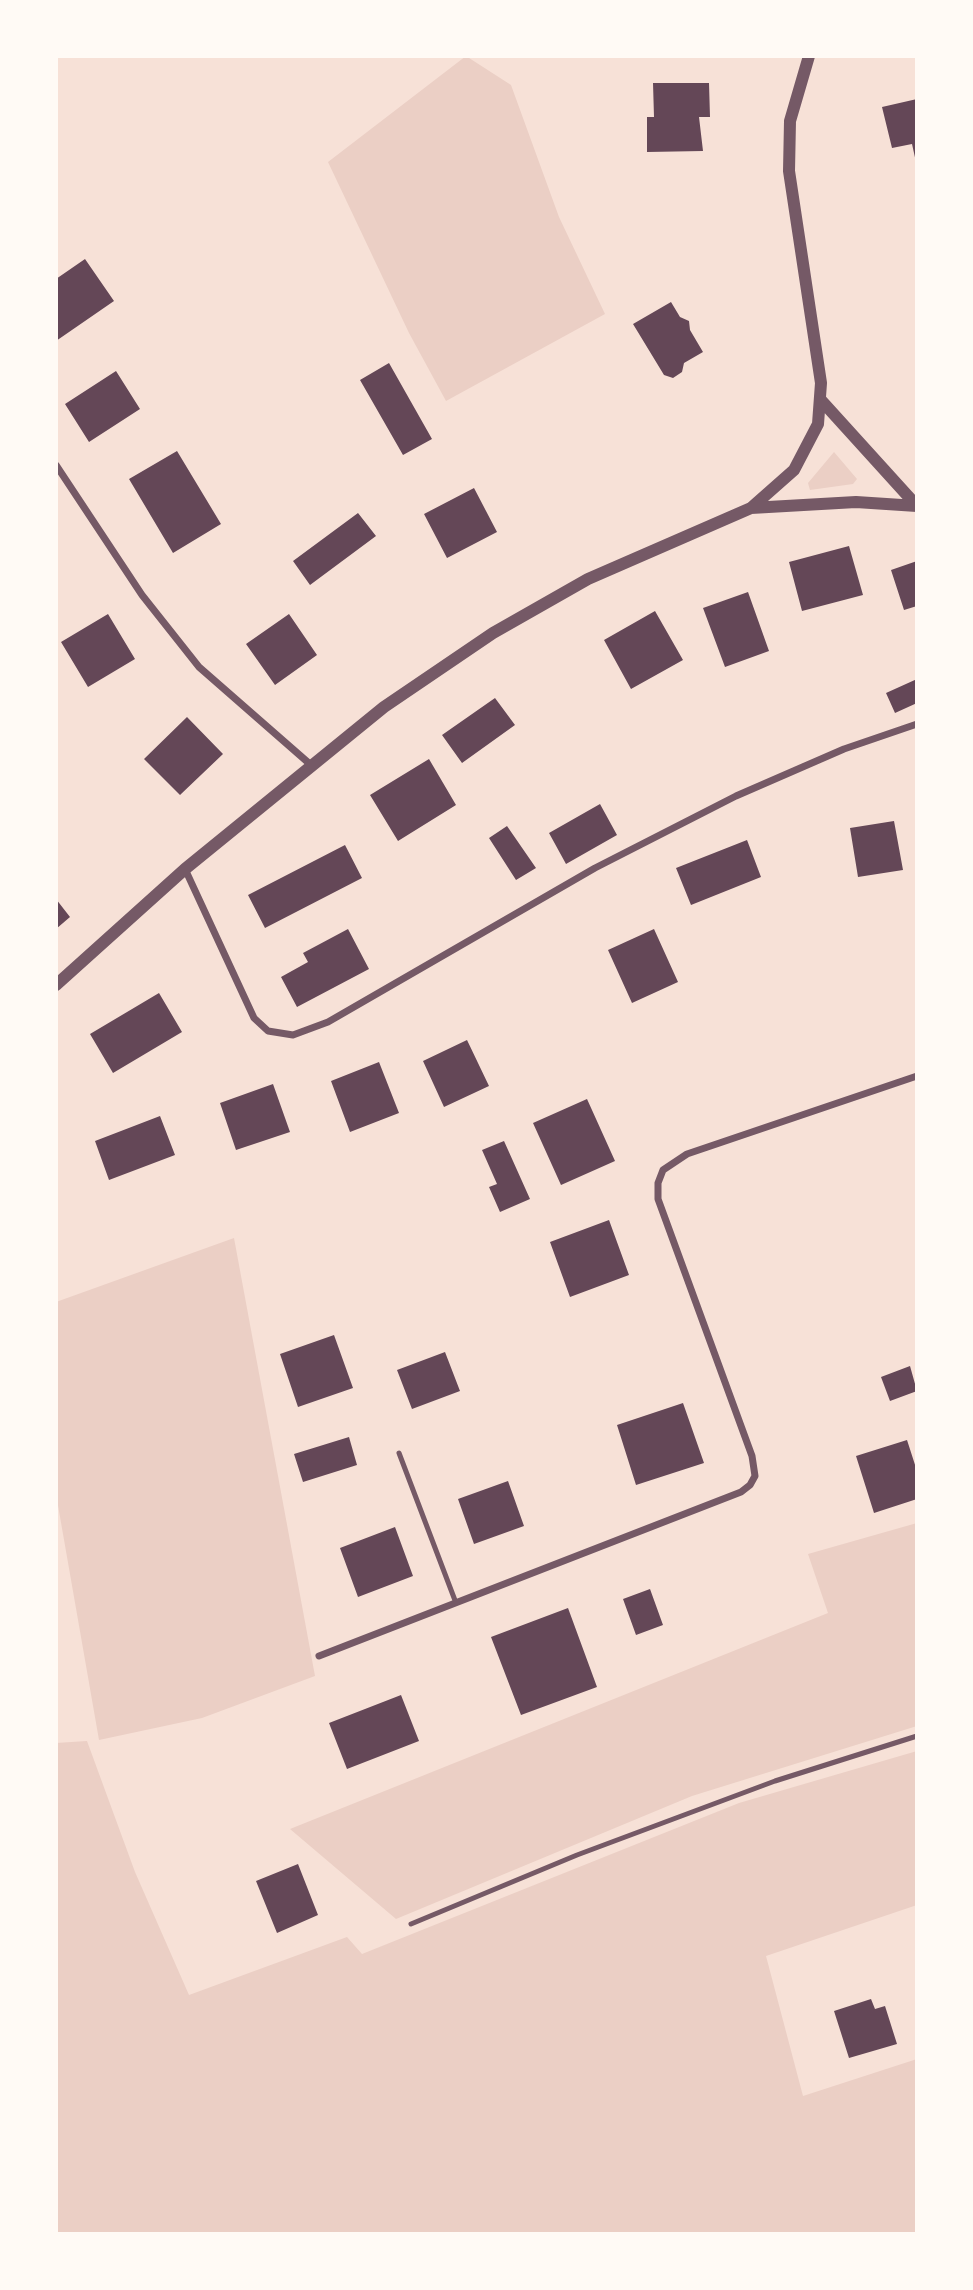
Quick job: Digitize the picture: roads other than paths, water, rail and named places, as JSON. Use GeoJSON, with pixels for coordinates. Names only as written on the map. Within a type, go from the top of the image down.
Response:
{"type":"FeatureCollection","features":[{"type":"Feature","properties":{"kind":"street"},"geometry":{"type":"LineString","coordinates":[[56,985],[185,869],[384,707],[493,633],[587,579],[751,508],[777,488],[803,457],[818,424],[821,383],[789,171],[790,121],[809,56]]}},
{"type":"Feature","properties":{"kind":"street"},"geometry":{"type":"LineString","coordinates":[[820,399],[917,506]]}},
{"type":"Feature","properties":{"kind":"street"},"geometry":{"type":"LineString","coordinates":[[56,465],[142,595],[199,667],[311,765]]}},
{"type":"Feature","properties":{"kind":"street"},"geometry":{"type":"LineString","coordinates":[[751,508],[856,502],[917,506]]}},
{"type":"Feature","properties":{"kind":"street"},"geometry":{"type":"LineString","coordinates":[[185,869],[254,1018],[268,1031],[293,1035],[328,1022],[595,869],[736,796],[844,749],[917,724]]}},
{"type":"Feature","properties":{"kind":"street"},"geometry":{"type":"LineString","coordinates":[[319,1656],[741,1492],[750,1485],[755,1476],[752,1456],[658,1199],[658,1183],[663,1170],[687,1154],[917,1076]]}},
{"type":"Feature","properties":{"kind":"lane"},"geometry":{"type":"LineString","coordinates":[[399,1453],[456,1603]]}},
{"type":"Feature","properties":{"kind":"lane"},"geometry":{"type":"LineString","coordinates":[[411,1924],[590,1850],[775,1781],[917,1736]]}}]}
